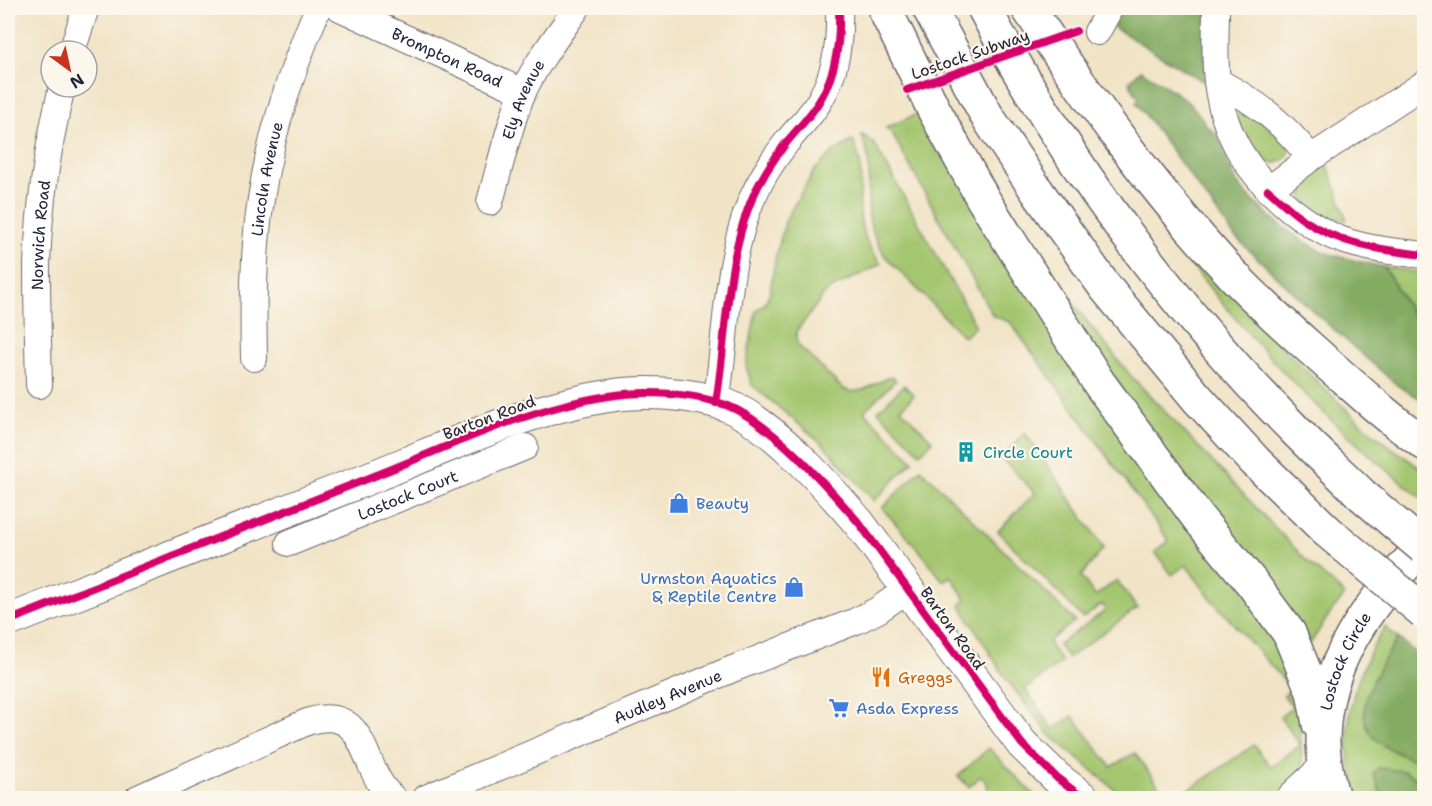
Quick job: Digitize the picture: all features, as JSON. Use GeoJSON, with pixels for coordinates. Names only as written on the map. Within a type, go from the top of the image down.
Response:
{"type":"FeatureCollection","features":[{"type":"Feature","properties":{"kind":"highway"},"geometry":{"type":"LineString","coordinates":[[884,8],[934,110],[983,199],[1099,383],[1199,519],[1252,583],[1289,633],[1313,692],[1327,770]]}},
{"type":"Feature","properties":{"kind":"highway"},"geometry":{"type":"LineString","coordinates":[[929,8],[987,116],[1105,287],[1197,398],[1255,461],[1327,531],[1425,612]]}},
{"type":"Feature","properties":{"kind":"highway"},"geometry":{"type":"LineString","coordinates":[[984,8],[1081,170],[1152,267],[1245,377],[1292,428],[1362,495],[1425,546]]}},
{"type":"Feature","properties":{"kind":"highway"},"geometry":{"type":"LineString","coordinates":[[1028,8],[1130,152],[1179,214],[1234,275],[1284,325],[1382,412],[1425,443]]}},
{"type":"Feature","properties":{"kind":"highway","name":"Lostock Circle"},"geometry":{"type":"LineString","coordinates":[[1327,770],[1326,704],[1335,670],[1348,642],[1395,577],[1425,546]]}},
{"type":"Feature","properties":{"kind":"street"},"geometry":{"type":"LineString","coordinates":[[76,39],[86,8]]}},
{"type":"Feature","properties":{"kind":"street","name":"Lincoln Avenue"},"geometry":{"type":"LineString","coordinates":[[254,358],[254,266],[258,220],[266,172],[289,84],[303,41],[318,8]]}},
{"type":"Feature","properties":{"kind":"street","name":"Brompton Road"},"geometry":{"type":"LineString","coordinates":[[340,8],[523,92]]}},
{"type":"Feature","properties":{"kind":"street","name":"Ely Avenue"},"geometry":{"type":"LineString","coordinates":[[490,202],[504,147],[523,92],[541,60],[578,8]]}},
{"type":"Feature","properties":{"kind":"street"},"geometry":{"type":"LineString","coordinates":[[716,403],[728,290],[743,225],[760,182],[786,142],[819,101],[828,82],[839,45],[839,8]]}},
{"type":"Feature","properties":{"kind":"street"},"geometry":{"type":"LineString","coordinates":[[1097,32],[1110,8]]}},
{"type":"Feature","properties":{"kind":"street"},"geometry":{"type":"LineString","coordinates":[[1216,8],[1217,81],[1225,119],[1236,146],[1250,169],[1268,190],[1304,220],[1339,239],[1387,250],[1425,255]]}},
{"type":"Feature","properties":{"kind":"street"},"geometry":{"type":"LineString","coordinates":[[1217,81],[1250,99],[1276,119],[1311,158]]}},
{"type":"Feature","properties":{"kind":"street"},"geometry":{"type":"LineString","coordinates":[[1268,190],[1311,158],[1425,84]]}},
{"type":"Feature","properties":{"kind":"street","name":"Norwich Road"},"geometry":{"type":"LineString","coordinates":[[39,385],[37,325],[39,242],[50,138],[59,99]]}},
{"type":"Feature","properties":{"kind":"street","name":"Barton Road"},"geometry":{"type":"LineString","coordinates":[[8,621],[351,501],[485,448],[550,409],[610,395],[671,394],[716,403],[748,416],[799,459],[831,490],[859,523],[1022,744],[1057,778],[1083,798]]}},
{"type":"Feature","properties":{"kind":"street"},"geometry":{"type":"LineString","coordinates":[[485,448],[525,447]]}},
{"type":"Feature","properties":{"kind":"street","name":"Lostock Court"},"geometry":{"type":"LineString","coordinates":[[289,543],[351,501]]}},
{"type":"Feature","properties":{"kind":"street","name":"Audley Avenue"},"geometry":{"type":"LineString","coordinates":[[426,798],[730,670],[856,621],[878,610],[908,589]]}},
{"type":"Feature","properties":{"kind":"street"},"geometry":{"type":"LineString","coordinates":[[138,798],[323,716],[338,717],[353,729],[380,784],[393,798]]}},
{"type":"Feature","properties":{"kind":"street"},"geometry":{"type":"LineString","coordinates":[[1293,798],[1327,770]]}},
{"type":"Feature","properties":{"kind":"green space"},"geometry":{"type":"Polygon","coordinates":[[[1110,8],[1209,8],[1204,82],[1115,28],[1109,21],[1110,8]]]}},
{"type":"Feature","properties":{"kind":"green space"},"geometry":{"type":"Polygon","coordinates":[[[1141,70],[1178,94],[1194,108],[1221,143],[1236,181],[1254,202],[1279,224],[1292,234],[1330,254],[1384,267],[1414,318],[1424,322],[1424,401],[1398,386],[1316,314],[1235,237],[1136,102],[1139,99],[1129,82],[1141,70]]]}},
{"type":"Feature","properties":{"kind":"green space"},"geometry":{"type":"Polygon","coordinates":[[[1241,103],[1289,146],[1288,153],[1281,161],[1272,163],[1263,161],[1248,146],[1236,116],[1236,108],[1241,103]]]}},
{"type":"Feature","properties":{"kind":"green space"},"geometry":{"type":"Polygon","coordinates":[[[921,112],[1282,642],[1299,700],[1303,783],[1284,798],[1177,798],[1254,745],[1271,767],[1300,745],[1280,717],[1293,707],[1284,696],[1291,688],[1211,599],[1186,565],[1172,575],[1155,552],[1169,541],[1010,322],[993,316],[891,132],[886,128],[921,112]]]}},
{"type":"Feature","properties":{"kind":"green space"},"geometry":{"type":"Polygon","coordinates":[[[861,135],[875,145],[976,326],[964,337],[885,256],[876,240],[871,227],[869,211],[868,156],[861,135]]]}},
{"type":"Feature","properties":{"kind":"green space"},"geometry":{"type":"Polygon","coordinates":[[[853,140],[860,165],[860,213],[863,229],[868,243],[881,264],[827,291],[796,332],[797,344],[842,388],[851,392],[863,390],[892,376],[896,380],[864,411],[913,461],[874,501],[824,445],[752,385],[746,366],[756,311],[765,303],[770,292],[776,255],[786,219],[814,171],[832,153],[853,140]]]}},
{"type":"Feature","properties":{"kind":"green space"},"geometry":{"type":"Polygon","coordinates":[[[1326,160],[1347,220],[1332,218],[1316,212],[1305,201],[1304,181],[1326,160]]]}},
{"type":"Feature","properties":{"kind":"green space"},"geometry":{"type":"Polygon","coordinates":[[[1122,167],[1207,266],[1296,361],[1367,428],[1424,471],[1424,500],[1359,446],[1268,355],[1185,257],[1122,167]]]}},
{"type":"Feature","properties":{"kind":"green space"},"geometry":{"type":"Polygon","coordinates":[[[1007,214],[1092,328],[1132,377],[1306,560],[1345,595],[1310,644],[1172,466],[1007,214]]]}},
{"type":"Feature","properties":{"kind":"green space"},"geometry":{"type":"Polygon","coordinates":[[[1384,267],[1424,273],[1424,322],[1415,318],[1384,267]]]}},
{"type":"Feature","properties":{"kind":"green space"},"geometry":{"type":"Polygon","coordinates":[[[904,385],[914,395],[901,409],[933,441],[920,453],[878,411],[904,385]]]}},
{"type":"Feature","properties":{"kind":"green space"},"geometry":{"type":"Polygon","coordinates":[[[1025,433],[1104,548],[1081,576],[1095,596],[1117,580],[1137,608],[1068,658],[1058,645],[1106,610],[1102,604],[1083,618],[998,531],[1035,493],[1001,458],[1025,433]]]}},
{"type":"Feature","properties":{"kind":"green space"},"geometry":{"type":"Polygon","coordinates":[[[921,469],[1075,621],[1048,642],[1062,662],[1025,689],[1053,729],[1073,716],[1111,767],[1135,753],[1167,798],[1130,798],[1118,792],[1050,735],[1006,679],[960,605],[966,600],[951,576],[943,581],[882,508],[921,469]]]}},
{"type":"Feature","properties":{"kind":"green space"},"geometry":{"type":"Polygon","coordinates":[[[1385,627],[1398,638],[1372,681],[1384,746],[1424,765],[1424,782],[1404,771],[1378,788],[1384,798],[1360,798],[1352,776],[1348,754],[1350,710],[1364,667],[1385,627]]]}},
{"type":"Feature","properties":{"kind":"green space"},"geometry":{"type":"Polygon","coordinates":[[[1398,638],[1424,660],[1424,765],[1386,747],[1373,736],[1366,723],[1365,709],[1368,694],[1382,664],[1398,638]]]}},
{"type":"Feature","properties":{"kind":"green space"},"geometry":{"type":"Polygon","coordinates":[[[989,748],[1037,798],[988,798],[987,783],[981,776],[969,787],[958,776],[989,748]]]}},
{"type":"Feature","properties":{"kind":"green space"},"geometry":{"type":"Polygon","coordinates":[[[1378,768],[1404,771],[1424,782],[1424,798],[1384,798],[1373,774],[1378,768]]]}},
{"type":"Feature","properties":{"kind":"cycle path"},"geometry":{"type":"LineString","coordinates":[[716,403],[731,275],[742,225],[751,201],[767,171],[786,143],[812,112],[826,89],[836,55],[839,8]]}},
{"type":"Feature","properties":{"kind":"cycle path","name":"Lostock Subway"},"geometry":{"type":"LineString","coordinates":[[907,90],[1076,31]]}},
{"type":"Feature","properties":{"kind":"cycle path"},"geometry":{"type":"LineString","coordinates":[[1268,190],[1304,220],[1332,235],[1362,245],[1424,255]]}},
{"type":"Feature","properties":{"kind":"cycle path"},"geometry":{"type":"LineString","coordinates":[[8,621],[520,418],[579,402],[623,394],[668,394],[698,398],[726,405],[744,414],[780,440],[815,474],[859,523],[1022,744],[1057,778],[1083,798]]}},
{"type":"Feature","properties":{"kind":"place","name":"Circle Court"},"geometry":{"type":"Point","coordinates":[966,452]}},
{"type":"Feature","properties":{"kind":"place","name":"Beauty"},"geometry":{"type":"Point","coordinates":[679,503]}},
{"type":"Feature","properties":{"kind":"place","name":"Urmston Aquatics & Reptile Centre"},"geometry":{"type":"Point","coordinates":[794,587]}},
{"type":"Feature","properties":{"kind":"place","name":"Greggs"},"geometry":{"type":"Point","coordinates":[881,677]}},
{"type":"Feature","properties":{"kind":"place","name":"Asda Express"},"geometry":{"type":"Point","coordinates":[839,708]}}]}
